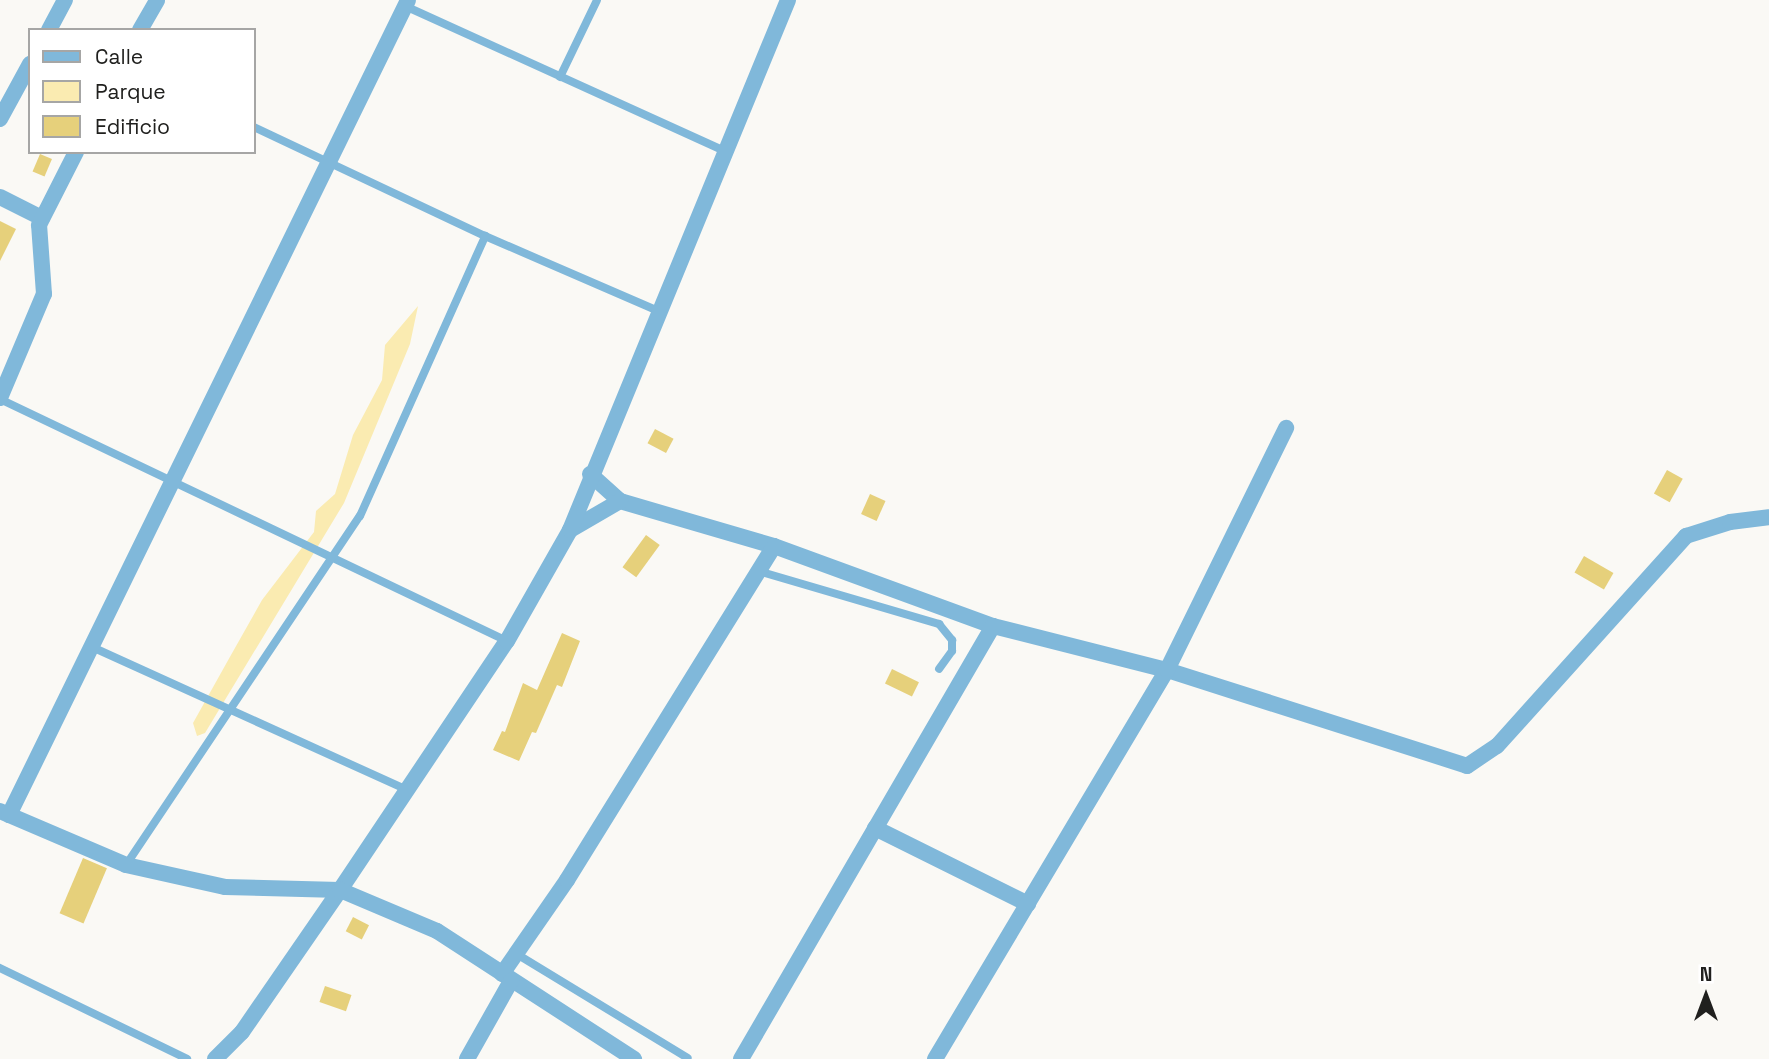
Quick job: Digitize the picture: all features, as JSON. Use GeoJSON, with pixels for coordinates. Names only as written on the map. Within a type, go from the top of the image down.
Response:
{"type":"FeatureCollection","features":[{"type":"Feature","properties":{"kind":"street"},"geometry":{"type":"LineString","coordinates":[[49,28],[65,0]]}},
{"type":"Feature","properties":{"kind":"street"},"geometry":{"type":"LineString","coordinates":[[141,28],[157,0]]}},
{"type":"Feature","properties":{"kind":"street"},"geometry":{"type":"LineString","coordinates":[[215,1059],[242,1032],[340,890],[507,641],[570,530],[590,474],[660,312],[788,0]]}},
{"type":"Feature","properties":{"kind":"street"},"geometry":{"type":"LineString","coordinates":[[406,3],[92,647],[4,813],[126,865],[225,887],[340,890],[437,931],[634,1059]]}},
{"type":"Feature","properties":{"kind":"street"},"geometry":{"type":"LineString","coordinates":[[0,119],[28,68]]}},
{"type":"Feature","properties":{"kind":"street"},"geometry":{"type":"LineString","coordinates":[[0,398],[44,293],[42,218],[75,154]]}},
{"type":"Feature","properties":{"kind":"street"},"geometry":{"type":"LineString","coordinates":[[0,197],[42,218]]}},
{"type":"Feature","properties":{"kind":"street"},"geometry":{"type":"LineString","coordinates":[[935,1059],[1167,670],[1286,428]]}},
{"type":"Feature","properties":{"kind":"street"},"geometry":{"type":"LineString","coordinates":[[590,474],[620,501],[774,546],[993,626],[1167,670],[1467,766],[1496,746],[1686,536],[1730,522],[1769,517]]}},
{"type":"Feature","properties":{"kind":"street"},"geometry":{"type":"LineString","coordinates":[[570,530],[620,501]]}},
{"type":"Feature","properties":{"kind":"street"},"geometry":{"type":"LineString","coordinates":[[467,1059],[507,978],[515,953],[567,880],[774,546]]}},
{"type":"Feature","properties":{"kind":"street"},"geometry":{"type":"LineString","coordinates":[[741,1059],[993,626]]}},
{"type":"Feature","properties":{"kind":"street"},"geometry":{"type":"LineString","coordinates":[[875,828],[1028,904]]}},
{"type":"Feature","properties":{"kind":"lane"},"geometry":{"type":"LineString","coordinates":[[560,77],[597,0]]}},
{"type":"Feature","properties":{"kind":"lane"},"geometry":{"type":"LineString","coordinates":[[406,3],[560,77],[725,151]]}},
{"type":"Feature","properties":{"kind":"lane"},"geometry":{"type":"LineString","coordinates":[[256,128],[485,236],[660,312]]}},
{"type":"Feature","properties":{"kind":"lane"},"geometry":{"type":"LineString","coordinates":[[126,865],[227,709],[360,516],[485,236]]}},
{"type":"Feature","properties":{"kind":"lane"},"geometry":{"type":"LineString","coordinates":[[0,398],[171,484],[507,641]]}},
{"type":"Feature","properties":{"kind":"lane"},"geometry":{"type":"LineString","coordinates":[[758,571],[939,624],[952,640],[952,651],[939,669]]}},
{"type":"Feature","properties":{"kind":"lane"},"geometry":{"type":"LineString","coordinates":[[92,647],[407,790]]}},
{"type":"Feature","properties":{"kind":"lane"},"geometry":{"type":"LineString","coordinates":[[515,953],[688,1058]]}},
{"type":"Feature","properties":{"kind":"lane"},"geometry":{"type":"LineString","coordinates":[[0,968],[187,1059]]}},
{"type":"Feature","properties":{"kind":"green space"},"geometry":{"type":"Polygon","coordinates":[[[418,306],[410,344],[344,503],[205,733],[197,736],[193,723],[262,600],[314,532],[316,511],[335,494],[353,435],[382,380],[385,345],[418,306]]]}},
{"type":"Feature","properties":{"kind":"building"},"geometry":{"type":"Polygon","coordinates":[[[40,154],[52,159],[45,177],[33,171],[40,154]]]}},
{"type":"Feature","properties":{"kind":"building"},"geometry":{"type":"Polygon","coordinates":[[[0,221],[16,229],[0,261],[0,221]]]}},
{"type":"Feature","properties":{"kind":"building"},"geometry":{"type":"Polygon","coordinates":[[[655,429],[674,439],[666,453],[647,443],[655,429]]]}},
{"type":"Feature","properties":{"kind":"building"},"geometry":{"type":"Polygon","coordinates":[[[1667,470],[1683,479],[1670,502],[1654,494],[1667,470]]]}},
{"type":"Feature","properties":{"kind":"building"},"geometry":{"type":"Polygon","coordinates":[[[870,494],[886,501],[877,521],[861,514],[870,494]]]}},
{"type":"Feature","properties":{"kind":"building"},"geometry":{"type":"Polygon","coordinates":[[[646,535],[660,545],[636,577],[622,567],[646,535]]]}},
{"type":"Feature","properties":{"kind":"building"},"geometry":{"type":"Polygon","coordinates":[[[1584,556],[1613,573],[1604,589],[1574,572],[1584,556]]]}},
{"type":"Feature","properties":{"kind":"building"},"geometry":{"type":"Polygon","coordinates":[[[562,633],[580,641],[562,687],[557,685],[536,733],[532,732],[519,761],[493,750],[502,731],[505,732],[523,683],[537,690],[562,633]]]}},
{"type":"Feature","properties":{"kind":"building"},"geometry":{"type":"Polygon","coordinates":[[[892,669],[919,682],[912,697],[885,683],[892,669]]]}},
{"type":"Feature","properties":{"kind":"building"},"geometry":{"type":"Polygon","coordinates":[[[83,858],[107,868],[83,923],[60,913],[83,858]]]}},
{"type":"Feature","properties":{"kind":"building"},"geometry":{"type":"Polygon","coordinates":[[[353,917],[369,925],[362,939],[346,931],[353,917]]]}},
{"type":"Feature","properties":{"kind":"building"},"geometry":{"type":"Polygon","coordinates":[[[325,986],[351,995],[346,1011],[319,1002],[325,986]]]}}]}
